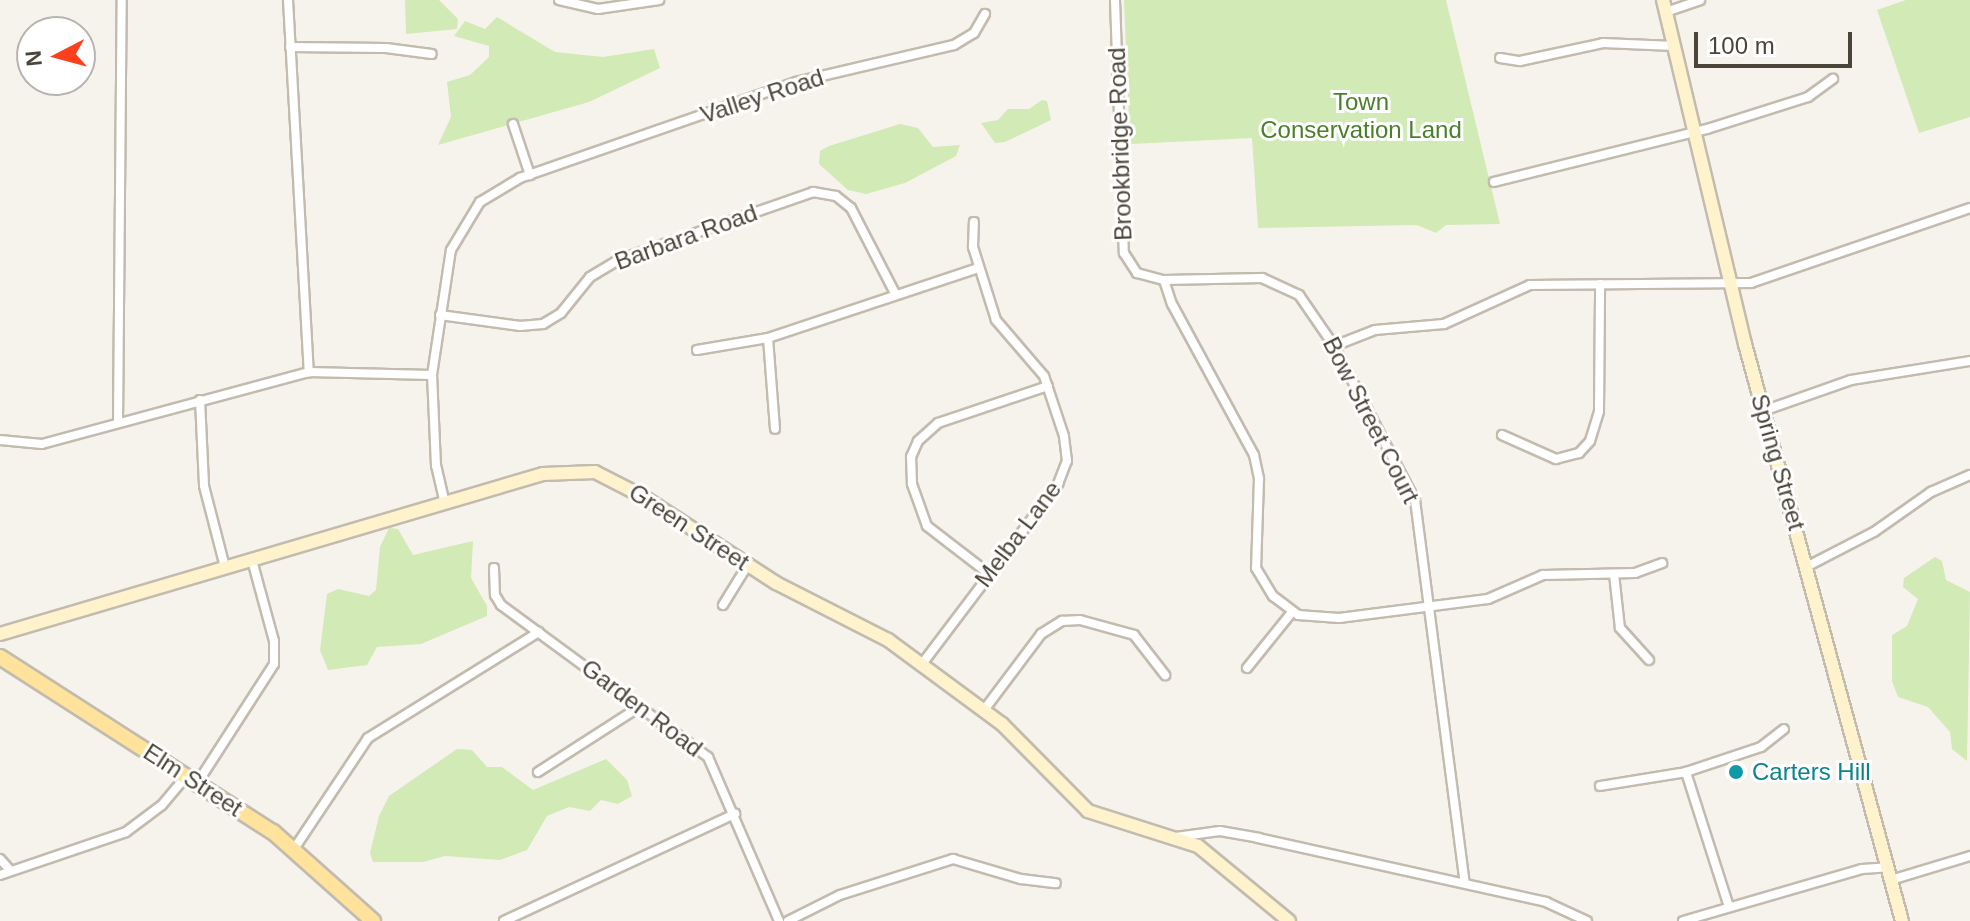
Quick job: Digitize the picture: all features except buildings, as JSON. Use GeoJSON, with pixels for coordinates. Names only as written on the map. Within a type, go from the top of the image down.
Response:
{"type":"FeatureCollection","features":[{"type":"Feature","properties":{"kind":"main road","name":"Elm Street"},"geometry":{"type":"LineString","coordinates":[[0,657],[192,779],[294,849],[373,921]]}},
{"type":"Feature","properties":{"kind":"street"},"geometry":{"type":"LineString","coordinates":[[118,422],[122,0]]}},
{"type":"Feature","properties":{"kind":"street"},"geometry":{"type":"LineString","coordinates":[[288,0],[309,372]]}},
{"type":"Feature","properties":{"kind":"street"},"geometry":{"type":"LineString","coordinates":[[559,0],[610,9],[659,0]]}},
{"type":"Feature","properties":{"kind":"street","name":"Brookbridge Road"},"geometry":{"type":"LineString","coordinates":[[1115,0],[1123,250],[1137,273],[1164,280]]}},
{"type":"Feature","properties":{"kind":"street"},"geometry":{"type":"LineString","coordinates":[[1664,6],[1700,0]]}},
{"type":"Feature","properties":{"kind":"street","name":"Spring Street"},"geometry":{"type":"LineString","coordinates":[[1664,6],[1763,411],[1808,566],[1902,921]]}},
{"type":"Feature","properties":{"kind":"street","name":"Valley Road"},"geometry":{"type":"LineString","coordinates":[[445,504],[436,466],[432,375],[440,315],[449,259],[463,224],[495,190],[530,175],[807,79],[954,45],[974,33],[985,14]]}},
{"type":"Feature","properties":{"kind":"street"},"geometry":{"type":"LineString","coordinates":[[1500,58],[1520,61],[1603,43],[1674,46]]}},
{"type":"Feature","properties":{"kind":"street"},"geometry":{"type":"LineString","coordinates":[[290,47],[386,48],[432,54]]}},
{"type":"Feature","properties":{"kind":"street"},"geometry":{"type":"LineString","coordinates":[[1494,182],[1694,133],[1805,98],[1833,79]]}},
{"type":"Feature","properties":{"kind":"street"},"geometry":{"type":"LineString","coordinates":[[513,124],[530,175]]}},
{"type":"Feature","properties":{"kind":"street","name":"Barbara Road"},"geometry":{"type":"LineString","coordinates":[[440,315],[520,326],[543,324],[561,313],[590,277],[618,260],[817,192],[839,198],[854,211],[896,295]]}},
{"type":"Feature","properties":{"kind":"street"},"geometry":{"type":"LineString","coordinates":[[1334,346],[1375,330],[1444,324],[1522,286],[1753,282],[1970,208]]}},
{"type":"Feature","properties":{"kind":"street","name":"Melba Lane"},"geometry":{"type":"LineString","coordinates":[[922,664],[1064,473],[1066,442],[1048,386],[1033,357],[998,325],[979,268],[974,222]]}},
{"type":"Feature","properties":{"kind":"street"},"geometry":{"type":"LineString","coordinates":[[697,350],[768,338],[979,268]]}},
{"type":"Feature","properties":{"kind":"street"},"geometry":{"type":"LineString","coordinates":[[1164,280],[1172,304],[1254,455],[1259,479],[1257,574],[1292,612],[1327,618],[1431,607],[1488,599],[1543,575],[1638,573],[1662,563]]}},
{"type":"Feature","properties":{"kind":"street","name":"Bow Street Court"},"geometry":{"type":"LineString","coordinates":[[1164,280],[1277,281],[1303,298],[1334,346],[1415,500],[1465,883]]}},
{"type":"Feature","properties":{"kind":"street"},"geometry":{"type":"LineString","coordinates":[[1502,435],[1556,459],[1579,453],[1590,441],[1599,411],[1600,284]]}},
{"type":"Feature","properties":{"kind":"street"},"geometry":{"type":"LineString","coordinates":[[768,338],[775,429]]}},
{"type":"Feature","properties":{"kind":"street"},"geometry":{"type":"LineString","coordinates":[[1763,411],[1847,381],[1970,361]]}},
{"type":"Feature","properties":{"kind":"street"},"geometry":{"type":"LineString","coordinates":[[0,440],[42,444],[309,372],[432,375]]}},
{"type":"Feature","properties":{"kind":"street"},"geometry":{"type":"LineString","coordinates":[[988,573],[927,526],[912,484],[911,457],[924,434],[938,423],[1048,386]]}},
{"type":"Feature","properties":{"kind":"street"},"geometry":{"type":"LineString","coordinates":[[200,400],[204,486],[225,567]]}},
{"type":"Feature","properties":{"kind":"street","name":"Green Street"},"geometry":{"type":"LineString","coordinates":[[0,634],[549,472],[589,471],[642,496],[747,566],[877,634],[984,710],[1088,811],[1176,837],[1231,869],[1289,921]]}},
{"type":"Feature","properties":{"kind":"street"},"geometry":{"type":"LineString","coordinates":[[1808,566],[1874,532],[1931,492],[1970,475]]}},
{"type":"Feature","properties":{"kind":"street"},"geometry":{"type":"LineString","coordinates":[[0,875],[126,832],[192,779],[274,664],[274,641],[252,560]]}},
{"type":"Feature","properties":{"kind":"street"},"geometry":{"type":"LineString","coordinates":[[723,605],[747,566]]}},
{"type":"Feature","properties":{"kind":"street","name":"Garden Road"},"geometry":{"type":"LineString","coordinates":[[494,568],[497,601],[703,751],[735,814],[779,921]]}},
{"type":"Feature","properties":{"kind":"street"},"geometry":{"type":"LineString","coordinates":[[1614,574],[1620,628],[1649,660]]}},
{"type":"Feature","properties":{"kind":"street"},"geometry":{"type":"LineString","coordinates":[[1247,668],[1292,612]]}},
{"type":"Feature","properties":{"kind":"street"},"geometry":{"type":"LineString","coordinates":[[984,710],[1041,634],[1062,621],[1080,620],[1134,635],[1165,675]]}},
{"type":"Feature","properties":{"kind":"street"},"geometry":{"type":"LineString","coordinates":[[294,849],[368,738],[539,632]]}},
{"type":"Feature","properties":{"kind":"street"},"geometry":{"type":"LineString","coordinates":[[538,772],[641,706]]}},
{"type":"Feature","properties":{"kind":"street"},"geometry":{"type":"LineString","coordinates":[[1600,786],[1686,772],[1761,747],[1784,729]]}},
{"type":"Feature","properties":{"kind":"street"},"geometry":{"type":"LineString","coordinates":[[1686,772],[1729,907]]}},
{"type":"Feature","properties":{"kind":"street"},"geometry":{"type":"LineString","coordinates":[[504,921],[735,814]]}},
{"type":"Feature","properties":{"kind":"street"},"geometry":{"type":"LineString","coordinates":[[1176,837],[1220,831],[1546,902],[1587,921]]}},
{"type":"Feature","properties":{"kind":"street"},"geometry":{"type":"LineString","coordinates":[[1683,921],[1862,869],[1890,873],[1970,856]]}},
{"type":"Feature","properties":{"kind":"street"},"geometry":{"type":"LineString","coordinates":[[0,859],[10,870]]}},
{"type":"Feature","properties":{"kind":"street"},"geometry":{"type":"LineString","coordinates":[[788,921],[840,895],[953,859],[1021,879],[1056,883]]}},
{"type":"Feature","properties":{"kind":"green space"},"geometry":{"type":"Polygon","coordinates":[[[405,0],[439,0],[458,19],[457,29],[406,34],[405,0]]]}},
{"type":"Feature","properties":{"kind":"green space","name":"Town Conservation Land"},"geometry":{"type":"Polygon","coordinates":[[[1124,0],[1446,0],[1500,224],[1446,225],[1436,233],[1417,225],[1258,228],[1252,138],[1130,144],[1124,0]]]}},
{"type":"Feature","properties":{"kind":"green space"},"geometry":{"type":"Polygon","coordinates":[[[1906,0],[1970,0],[1970,117],[1919,133],[1877,10],[1906,0]]]}},
{"type":"Feature","properties":{"kind":"green space"},"geometry":{"type":"Polygon","coordinates":[[[497,17],[555,52],[603,57],[654,49],[660,68],[589,102],[438,145],[451,117],[447,82],[470,75],[489,57],[489,46],[454,36],[465,21],[485,29],[497,17]]]}},
{"type":"Feature","properties":{"kind":"green space"},"geometry":{"type":"Polygon","coordinates":[[[1042,100],[1047,101],[1051,120],[1005,142],[995,143],[981,123],[998,120],[1008,109],[1029,109],[1042,100]]]}},
{"type":"Feature","properties":{"kind":"green space"},"geometry":{"type":"Polygon","coordinates":[[[900,124],[918,128],[933,147],[960,145],[956,156],[905,183],[866,194],[848,190],[819,164],[820,151],[829,146],[900,124]]]}},
{"type":"Feature","properties":{"kind":"green space"},"geometry":{"type":"Polygon","coordinates":[[[389,528],[398,529],[413,555],[473,541],[471,578],[487,606],[487,616],[421,644],[377,647],[367,665],[328,670],[320,650],[327,594],[338,589],[369,596],[376,590],[380,547],[389,528]]]}},
{"type":"Feature","properties":{"kind":"green space"},"geometry":{"type":"Polygon","coordinates":[[[1935,557],[1942,561],[1946,580],[1970,592],[1967,761],[1952,749],[1950,732],[1928,707],[1898,697],[1892,681],[1892,635],[1907,626],[1918,599],[1903,587],[1904,578],[1935,557]]]}},
{"type":"Feature","properties":{"kind":"green space"},"geometry":{"type":"Polygon","coordinates":[[[457,749],[472,750],[487,767],[502,767],[533,790],[606,759],[627,780],[632,796],[618,804],[601,800],[590,811],[569,807],[547,816],[527,850],[500,860],[445,856],[423,862],[373,862],[370,853],[379,816],[389,796],[457,749]]]}},
{"type":"Feature","properties":{"kind":"place","name":"Carters Hill"},"geometry":{"type":"Point","coordinates":[1736,772]}}]}
